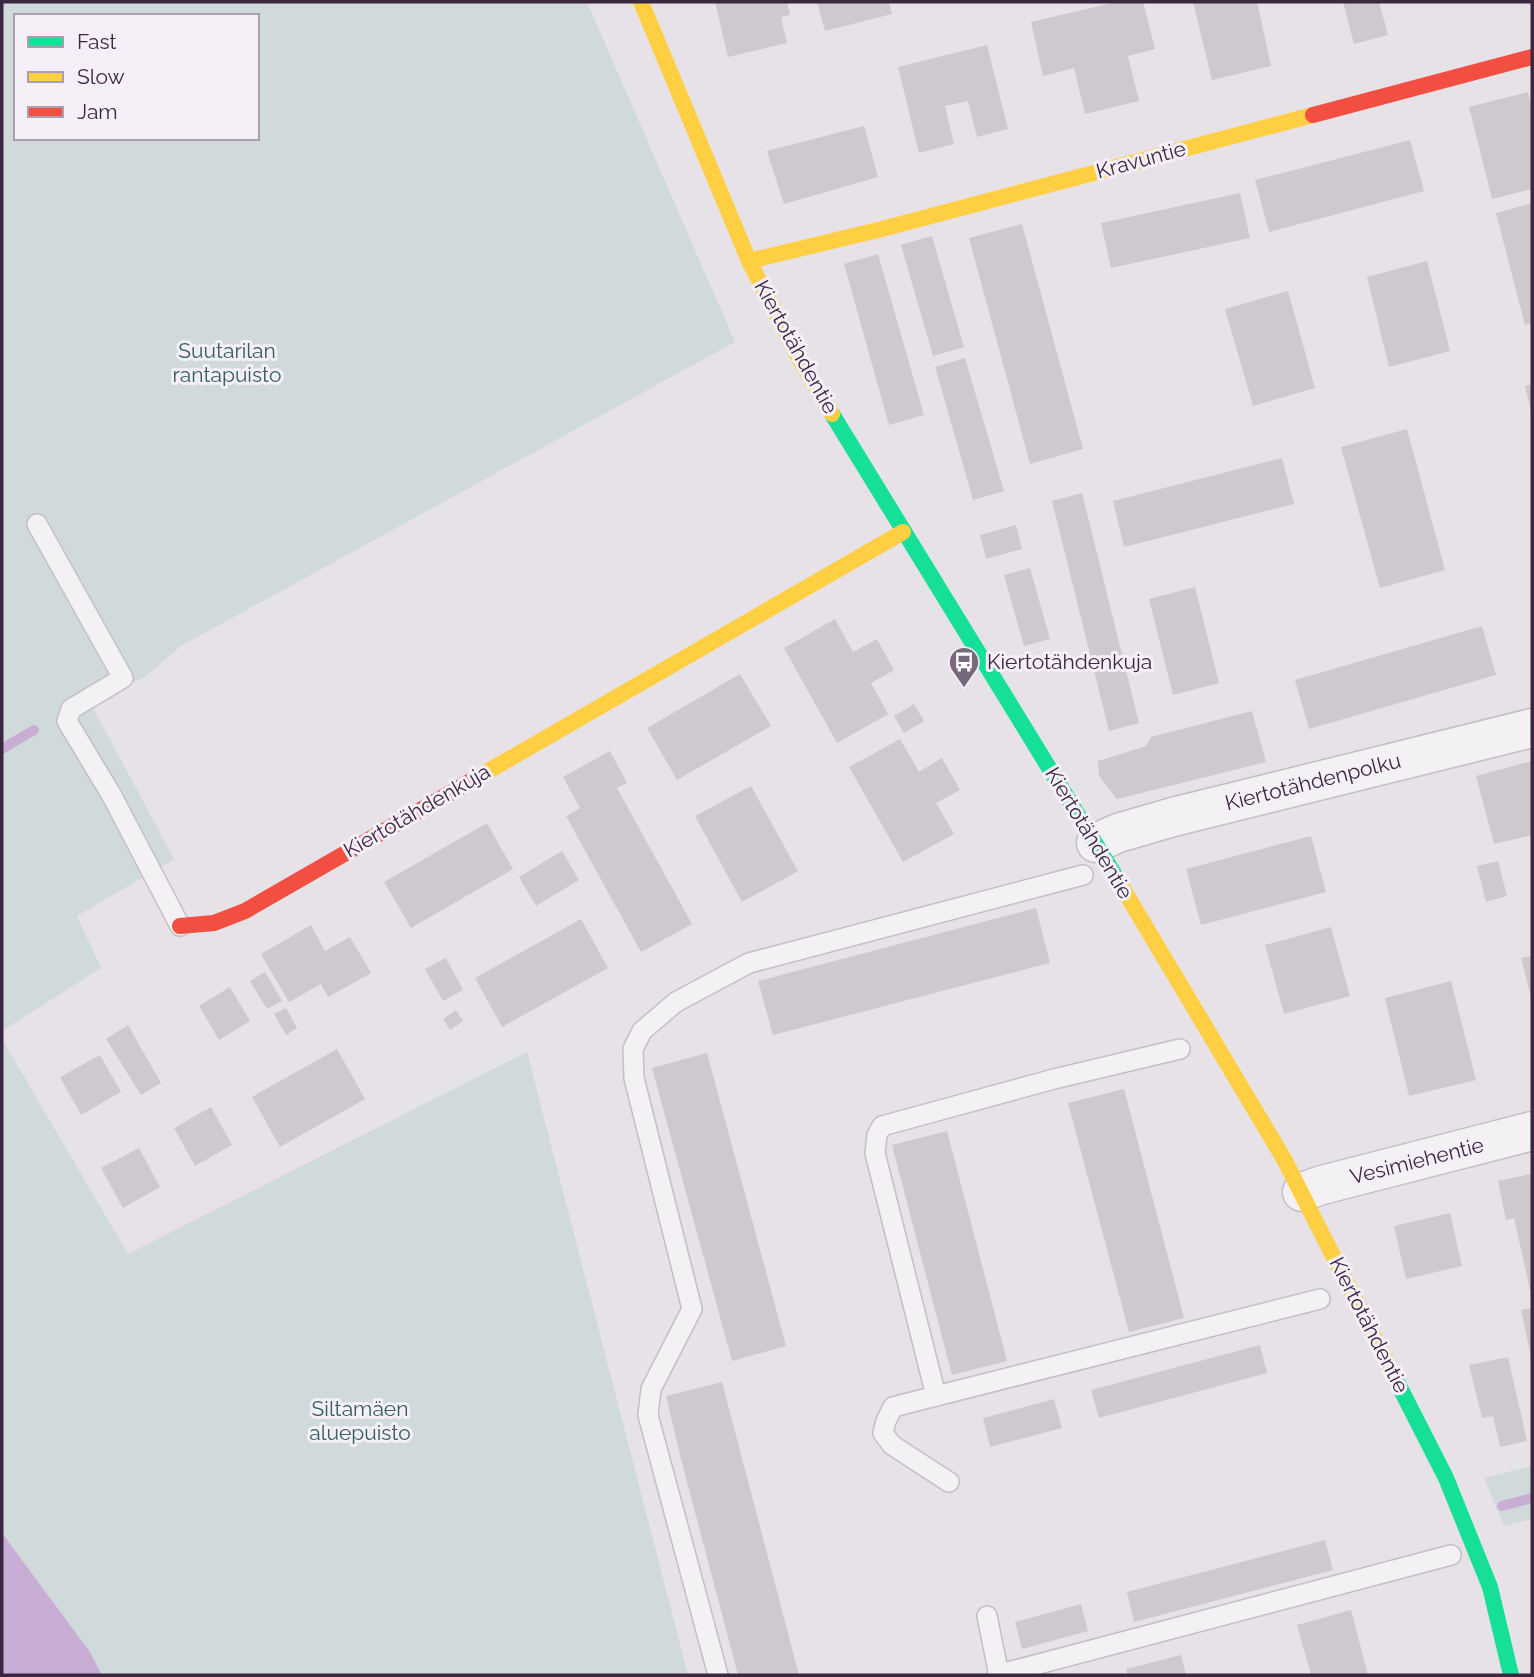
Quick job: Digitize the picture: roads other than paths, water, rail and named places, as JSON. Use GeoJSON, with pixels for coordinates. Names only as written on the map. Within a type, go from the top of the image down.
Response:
{"type":"FeatureCollection","features":[{"type":"Feature","properties":{"kind":"street","name":"Kiertotähdentie"},"geometry":{"type":"LineString","coordinates":[[641,2],[749,261],[800,360],[903,532],[1089,859],[1284,1158],[1302,1192],[1446,1478],[1490,1587],[1511,1675]]}},
{"type":"Feature","properties":{"kind":"street","name":"Kravuntie"},"geometry":{"type":"LineString","coordinates":[[749,261],[881,229],[1532,57]]}},
{"type":"Feature","properties":{"kind":"street","name":"Kiertotähdenkuja"},"geometry":{"type":"LineString","coordinates":[[180,926],[214,923],[245,911],[903,532]]}},
{"type":"Feature","properties":{"kind":"street","name":"Kiertotähdenpolku"},"geometry":{"type":"LineString","coordinates":[[1089,859],[1118,833],[1532,728]]}},
{"type":"Feature","properties":{"kind":"street","name":"Vesimiehentie"},"geometry":{"type":"LineString","coordinates":[[1302,1192],[1532,1131]]}},
{"type":"Feature","properties":{"kind":"lane"},"geometry":{"type":"LineString","coordinates":[[37,524],[123,678],[71,709],[67,720],[180,926]]}},
{"type":"Feature","properties":{"kind":"lane"},"geometry":{"type":"LineString","coordinates":[[718,1675],[648,1415],[651,1389],[692,1309],[634,1078],[633,1049],[642,1031],[676,1002],[749,962],[1089,859]]}},
{"type":"Feature","properties":{"kind":"lane"},"geometry":{"type":"LineString","coordinates":[[936,1396],[875,1153],[877,1135],[882,1126],[1054,1079],[1180,1049]]}},
{"type":"Feature","properties":{"kind":"lane"},"geometry":{"type":"LineString","coordinates":[[949,1482],[892,1445],[883,1433],[893,1407],[1320,1299]]}},
{"type":"Feature","properties":{"kind":"lane"},"geometry":{"type":"LineString","coordinates":[[987,1616],[998,1675],[1451,1555]]}},
{"type":"Feature","properties":{"kind":"waterway"},"geometry":{"type":"LineString","coordinates":[[2,749],[34,730]]}},
{"type":"Feature","properties":{"kind":"waterway"},"geometry":{"type":"LineString","coordinates":[[1502,1506],[1532,1498]]}},
{"type":"Feature","properties":{"kind":"place","name":"Kiertotähdenkuja"},"geometry":{"type":"Point","coordinates":[964,689]}},
{"type":"Feature","properties":{"kind":"park label","name":"Suutarilan rantapuisto"},"geometry":{"type":"Point","coordinates":[227,363]}},
{"type":"Feature","properties":{"kind":"park label","name":"Siltamäen aluepuisto"},"geometry":{"type":"Point","coordinates":[360,1421]}}]}
